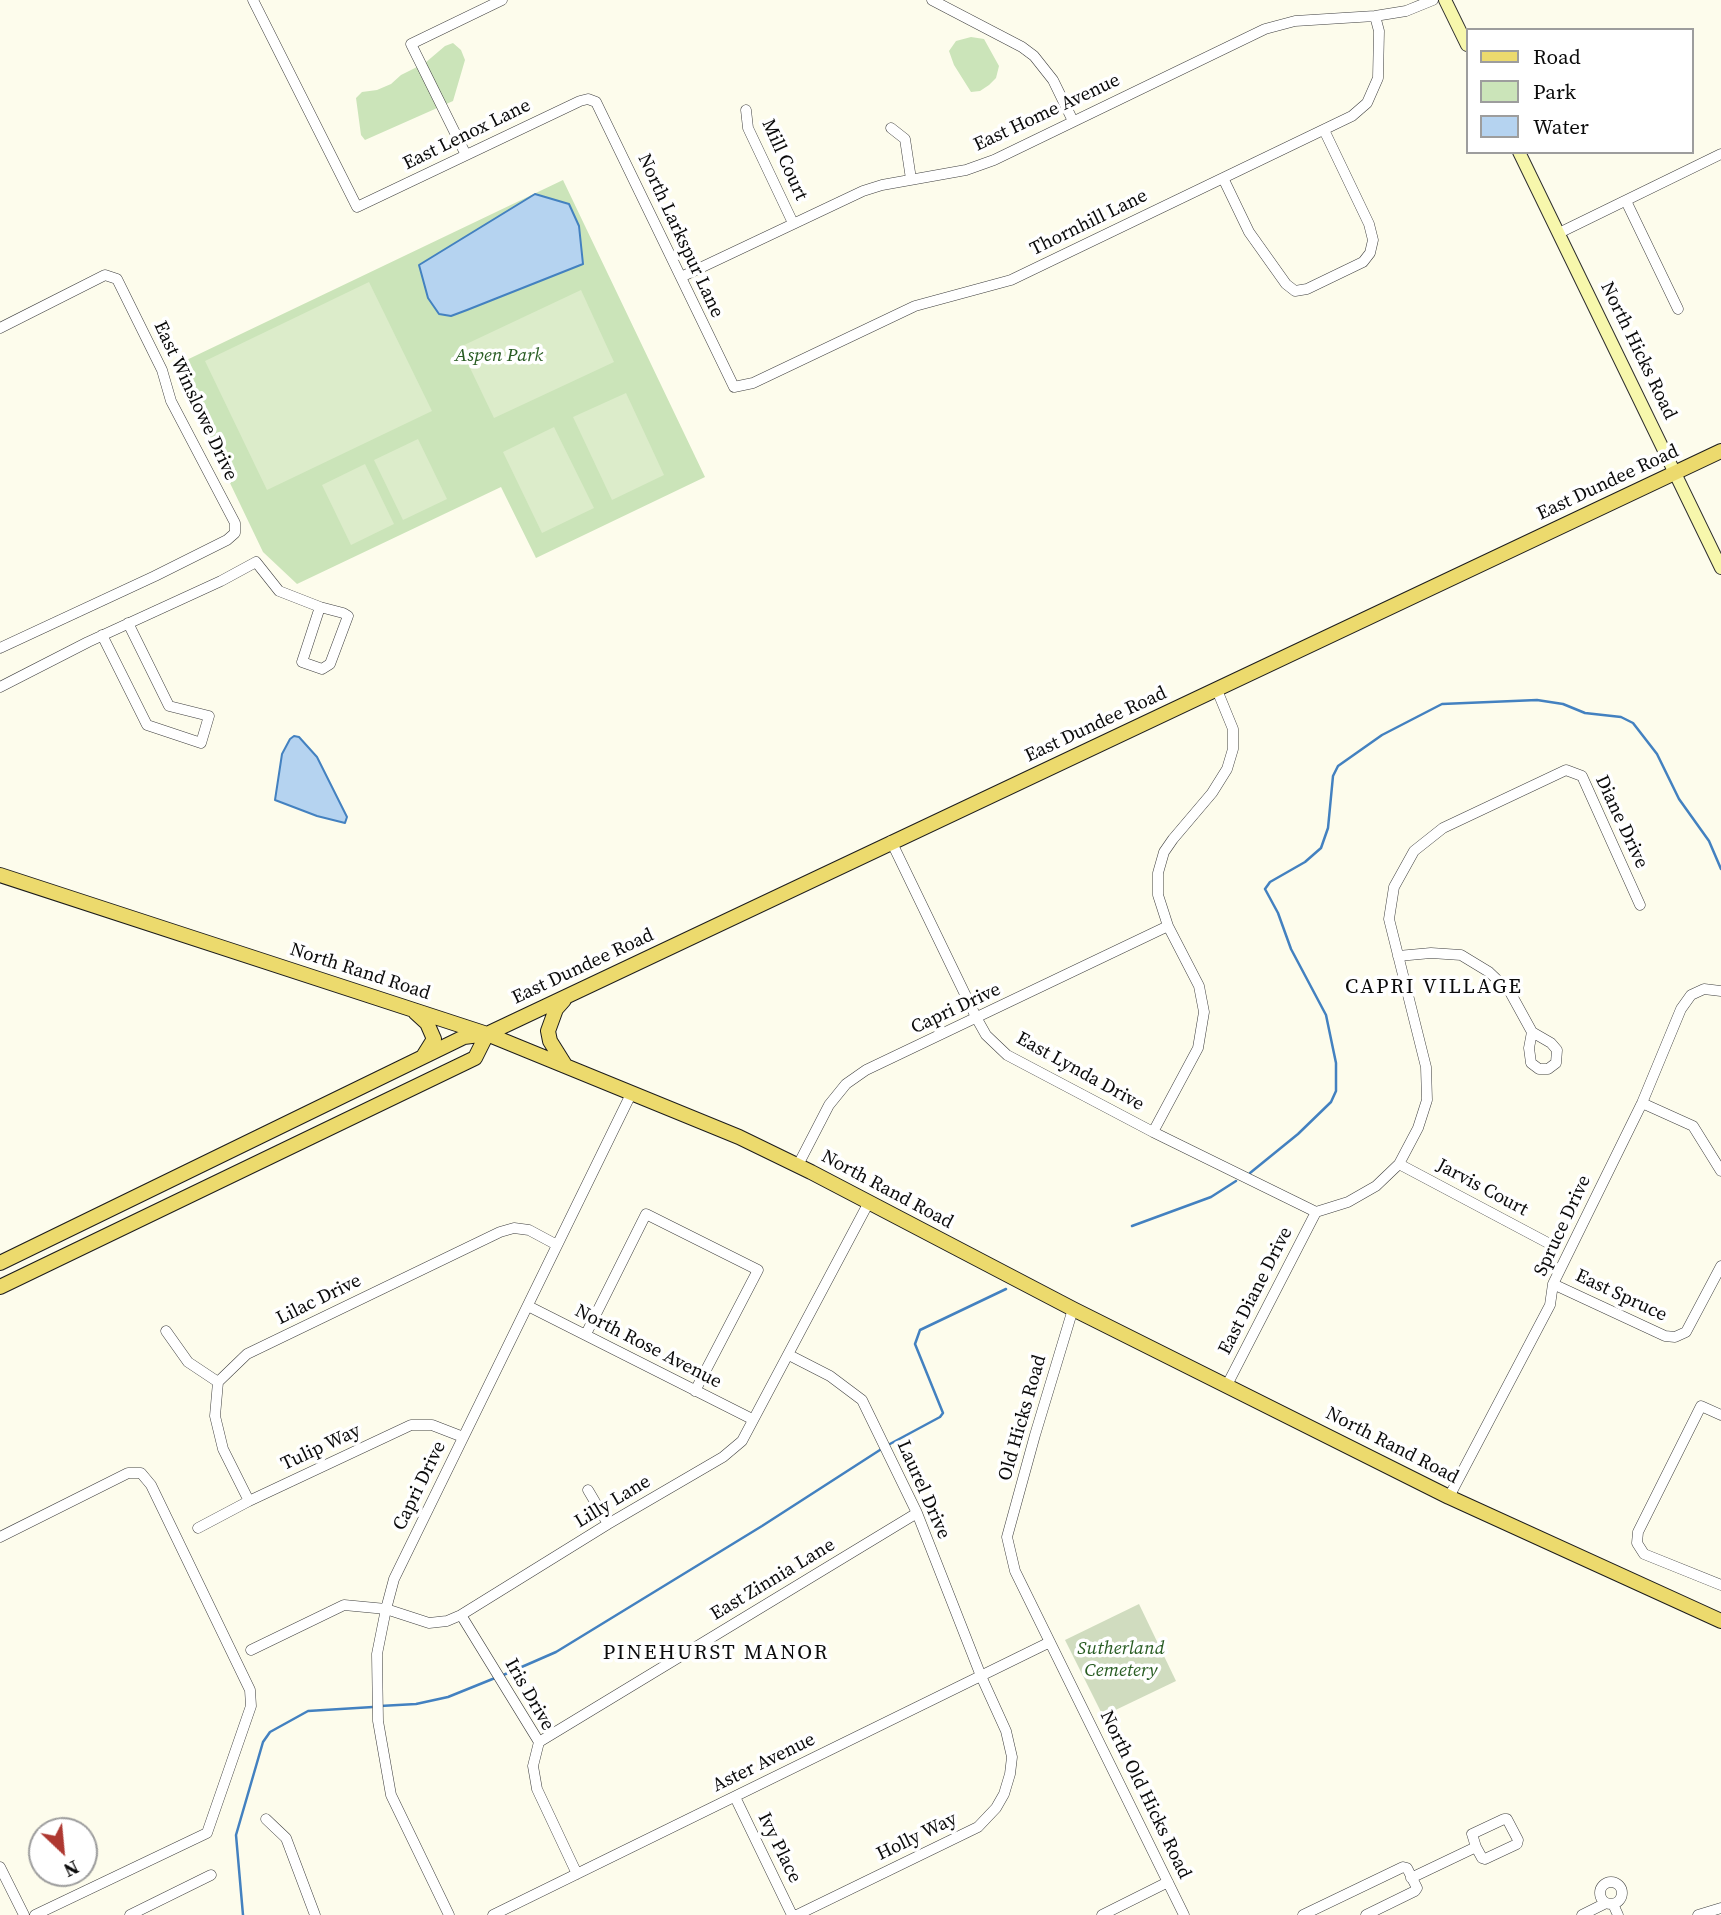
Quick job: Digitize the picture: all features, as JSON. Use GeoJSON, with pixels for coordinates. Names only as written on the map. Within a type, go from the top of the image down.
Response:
{"type":"FeatureCollection","features":[{"type":"Feature","properties":{"kind":"main road"},"geometry":{"type":"LineString","coordinates":[[1446,0],[1466,43]]}},
{"type":"Feature","properties":{"kind":"main road","name":"North Hicks Road"},"geometry":{"type":"LineString","coordinates":[[1520,154],[1721,568]]}},
{"type":"Feature","properties":{"kind":"main road","name":"East Dundee Road"},"geometry":{"type":"LineString","coordinates":[[0,1263],[464,1037],[487,1034],[891,841],[1721,452]]}},
{"type":"Feature","properties":{"kind":"main road","name":"North Rand Road"},"geometry":{"type":"LineString","coordinates":[[0,875],[487,1034],[739,1137],[798,1165],[1073,1310],[1449,1497],[1721,1621]]}},
{"type":"Feature","properties":{"kind":"main road"},"geometry":{"type":"LineString","coordinates":[[566,1066],[550,1041],[548,1031],[556,1009],[573,993]]}},
{"type":"Feature","properties":{"kind":"main road"},"geometry":{"type":"LineString","coordinates":[[411,1009],[432,1031],[432,1045],[423,1057]]}},
{"type":"Feature","properties":{"kind":"main road","name":"East Dundee Road"},"geometry":{"type":"LineString","coordinates":[[0,1287],[475,1058],[487,1034]]}},
{"type":"Feature","properties":{"kind":"street","name":"East Lenox Lane"},"geometry":{"type":"LineString","coordinates":[[253,0],[357,207],[580,101],[593,100]]}},
{"type":"Feature","properties":{"kind":"street"},"geometry":{"type":"LineString","coordinates":[[466,155],[411,44],[502,0]]}},
{"type":"Feature","properties":{"kind":"street"},"geometry":{"type":"LineString","coordinates":[[933,0],[1034,56],[1053,80],[1073,121]]}},
{"type":"Feature","properties":{"kind":"street","name":"East Home Avenue"},"geometry":{"type":"LineString","coordinates":[[681,277],[863,191],[975,167],[1248,36],[1279,24],[1375,16],[1406,11],[1433,0]]}},
{"type":"Feature","properties":{"kind":"street","name":"Thornhill Lane"},"geometry":{"type":"LineString","coordinates":[[734,387],[753,383],[915,306],[1011,280],[1357,113],[1372,94],[1379,69],[1379,32],[1375,16]]}},
{"type":"Feature","properties":{"kind":"street","name":"North Larkspur Lane"},"geometry":{"type":"LineString","coordinates":[[593,100],[599,106],[734,387]]}},
{"type":"Feature","properties":{"kind":"street","name":"Mill Court"},"geometry":{"type":"LineString","coordinates":[[746,110],[748,128],[793,223]]}},
{"type":"Feature","properties":{"kind":"street"},"geometry":{"type":"LineString","coordinates":[[891,128],[905,139],[911,179]]}},
{"type":"Feature","properties":{"kind":"street"},"geometry":{"type":"LineString","coordinates":[[1223,178],[1248,232],[1286,284],[1296,290],[1307,289],[1363,262],[1370,253],[1373,240],[1369,224],[1324,130]]}},
{"type":"Feature","properties":{"kind":"street"},"geometry":{"type":"LineString","coordinates":[[1559,233],[1721,154]]}},
{"type":"Feature","properties":{"kind":"street"},"geometry":{"type":"LineString","coordinates":[[1626,201],[1678,309]]}},
{"type":"Feature","properties":{"kind":"street","name":"East Winslowe Drive"},"geometry":{"type":"LineString","coordinates":[[0,328],[105,275],[117,279],[162,370],[172,401],[235,523],[235,533],[227,540],[155,576],[0,648]]}},
{"type":"Feature","properties":{"kind":"street"},"geometry":{"type":"LineString","coordinates":[[0,687],[256,562],[279,591],[348,616],[330,664],[322,669],[302,662],[320,607]]}},
{"type":"Feature","properties":{"kind":"street"},"geometry":{"type":"LineString","coordinates":[[102,635],[147,725],[201,743],[209,716],[169,706],[128,623]]}},
{"type":"Feature","properties":{"kind":"street"},"geometry":{"type":"LineString","coordinates":[[1153,1132],[1198,1048],[1204,1012],[1199,986],[1168,926],[1158,895],[1158,873],[1164,852],[1212,793],[1227,769],[1233,749],[1233,729],[1217,690]]}},
{"type":"Feature","properties":{"kind":"street","name":"Diane Drive"},"geometry":{"type":"LineString","coordinates":[[1398,956],[1389,919],[1394,887],[1413,851],[1443,828],[1566,770],[1581,776],[1640,905]]}},
{"type":"Feature","properties":{"kind":"street","name":"East Lynda Drive"},"geometry":{"type":"LineString","coordinates":[[891,841],[977,1019],[986,1035],[1007,1055],[1153,1132],[1316,1212]]}},
{"type":"Feature","properties":{"kind":"street","name":"Capri Drive"},"geometry":{"type":"LineString","coordinates":[[798,1165],[829,1105],[846,1084],[866,1070],[1168,926]]}},
{"type":"Feature","properties":{"kind":"street"},"geometry":{"type":"LineString","coordinates":[[1316,1212],[1348,1202],[1376,1186],[1399,1164],[1418,1128],[1427,1100],[1426,1067],[1398,956],[1431,953],[1461,955],[1489,972],[1510,992],[1532,1032]]}},
{"type":"Feature","properties":{"kind":"street","name":"Spruce Drive"},"geometry":{"type":"LineString","coordinates":[[1449,1497],[1550,1305],[1553,1283],[1642,1103],[1681,1009],[1691,995],[1704,989],[1721,991]]}},
{"type":"Feature","properties":{"kind":"street","name":"Capri Drive"},"geometry":{"type":"LineString","coordinates":[[449,1915],[391,1795],[378,1721],[377,1654],[386,1609],[394,1579],[632,1092]]}},
{"type":"Feature","properties":{"kind":"street"},"geometry":{"type":"LineString","coordinates":[[1642,1103],[1693,1126],[1720,1165]]}},
{"type":"Feature","properties":{"kind":"street","name":"Jarvis Court"},"geometry":{"type":"LineString","coordinates":[[1399,1164],[1548,1243]]}},
{"type":"Feature","properties":{"kind":"street","name":"Lilly Lane"},"geometry":{"type":"LineString","coordinates":[[251,1650],[344,1605],[386,1609],[429,1623],[447,1621],[723,1457],[741,1441],[869,1202]]}},
{"type":"Feature","properties":{"kind":"street","name":"East Diane Drive"},"geometry":{"type":"LineString","coordinates":[[1227,1385],[1316,1212]]}},
{"type":"Feature","properties":{"kind":"street"},"geometry":{"type":"LineString","coordinates":[[586,1334],[646,1213],[758,1270],[695,1391]]}},
{"type":"Feature","properties":{"kind":"street","name":"Lilac Drive"},"geometry":{"type":"LineString","coordinates":[[218,1382],[247,1354],[500,1232],[514,1228],[528,1230],[557,1245]]}},
{"type":"Feature","properties":{"kind":"street","name":"East Spruce"},"geometry":{"type":"LineString","coordinates":[[1553,1283],[1665,1336],[1675,1337],[1686,1332],[1721,1266]]}},
{"type":"Feature","properties":{"kind":"street","name":"North Rose Avenue"},"geometry":{"type":"LineString","coordinates":[[528,1306],[752,1419]]}},
{"type":"Feature","properties":{"kind":"street","name":"Old Hicks Road"},"geometry":{"type":"LineString","coordinates":[[1007,1537],[1073,1310]]}},
{"type":"Feature","properties":{"kind":"street"},"geometry":{"type":"LineString","coordinates":[[166,1331],[188,1362],[218,1382],[215,1416],[223,1449],[249,1501]]}},
{"type":"Feature","properties":{"kind":"street","name":"Laurel Drive"},"geometry":{"type":"LineString","coordinates":[[789,1355],[830,1376],[862,1400],[917,1513],[981,1676]]}},
{"type":"Feature","properties":{"kind":"street"},"geometry":{"type":"LineString","coordinates":[[1721,1415],[1700,1406],[1639,1532],[1637,1543],[1644,1554],[1721,1585]]}},
{"type":"Feature","properties":{"kind":"street","name":"Tulip Way"},"geometry":{"type":"LineString","coordinates":[[198,1528],[249,1501],[411,1425],[432,1425],[463,1437]]}},
{"type":"Feature","properties":{"kind":"street"},"geometry":{"type":"LineString","coordinates":[[0,1537],[128,1473],[141,1473],[151,1485],[250,1690],[251,1706],[207,1833],[35,1915]]}},
{"type":"Feature","properties":{"kind":"street"},"geometry":{"type":"LineString","coordinates":[[588,1490],[608,1524]]}},
{"type":"Feature","properties":{"kind":"street","name":"East Zinnia Lane"},"geometry":{"type":"LineString","coordinates":[[539,1742],[917,1513]]}},
{"type":"Feature","properties":{"kind":"street","name":"North Old Hicks Road"},"geometry":{"type":"LineString","coordinates":[[1007,1537],[1015,1572],[1184,1915]]}},
{"type":"Feature","properties":{"kind":"street","name":"Iris Drive"},"geometry":{"type":"LineString","coordinates":[[461,1615],[539,1742],[533,1766],[537,1788],[577,1874]]}},
{"type":"Feature","properties":{"kind":"street","name":"Aster Avenue"},"geometry":{"type":"LineString","coordinates":[[493,1915],[1051,1642]]}},
{"type":"Feature","properties":{"kind":"street","name":"Holly Way"},"geometry":{"type":"LineString","coordinates":[[794,1915],[969,1832],[985,1821],[996,1808],[1008,1783],[1012,1747],[981,1676]]}},
{"type":"Feature","properties":{"kind":"street","name":"Ivy Place"},"geometry":{"type":"LineString","coordinates":[[735,1797],[794,1915]]}},
{"type":"Feature","properties":{"kind":"street"},"geometry":{"type":"LineString","coordinates":[[267,1819],[286,1838],[315,1915]]}},
{"type":"Feature","properties":{"kind":"street"},"geometry":{"type":"LineString","coordinates":[[1504,1819],[1507,1819],[1518,1840],[1517,1844],[1485,1859],[1476,1847],[1472,1834],[1504,1819]]}},
{"type":"Feature","properties":{"kind":"street"},"geometry":{"type":"LineString","coordinates":[[1411,1878],[1476,1847]]}},
{"type":"Feature","properties":{"kind":"street"},"geometry":{"type":"LineString","coordinates":[[0,1867],[24,1915]]}},
{"type":"Feature","properties":{"kind":"street"},"geometry":{"type":"LineString","coordinates":[[1303,1915],[1403,1867],[1406,1868],[1417,1888],[1415,1891],[1366,1915]]}},
{"type":"Feature","properties":{"kind":"street"},"geometry":{"type":"LineString","coordinates":[[130,1915],[211,1875]]}},
{"type":"Feature","properties":{"kind":"street"},"geometry":{"type":"LineString","coordinates":[[1102,1915],[1168,1882]]}},
{"type":"Feature","properties":{"kind":"street"},"geometry":{"type":"LineString","coordinates":[[1582,1915],[1610,1903],[1618,1915]]}},
{"type":"Feature","properties":{"kind":"street"},"geometry":{"type":"LineString","coordinates":[[1698,1915],[1721,1909]]}},
{"type":"Feature","properties":{"kind":"green space"},"geometry":{"type":"Polygon","coordinates":[[[971,37],[984,39],[999,66],[996,78],[989,85],[980,91],[971,92],[954,65],[949,51],[956,41],[971,37]]]}},
{"type":"Feature","properties":{"kind":"green space"},"geometry":{"type":"Polygon","coordinates":[[[453,43],[461,50],[465,60],[453,101],[365,140],[361,135],[356,98],[362,92],[391,84],[453,43]]]}},
{"type":"Feature","properties":{"kind":"green space","name":"Aspen Park"},"geometry":{"type":"Polygon","coordinates":[[[563,180],[705,477],[536,558],[501,487],[297,584],[263,552],[174,366],[563,180]]]}},
{"type":"Feature","properties":{"kind":"green space"},"geometry":{"type":"Polygon","coordinates":[[[369,282],[432,411],[267,490],[205,361],[369,282]]]}},
{"type":"Feature","properties":{"kind":"green space"},"geometry":{"type":"Polygon","coordinates":[[[581,290],[614,362],[494,418],[460,347],[581,290]]]}},
{"type":"Feature","properties":{"kind":"green space"},"geometry":{"type":"Polygon","coordinates":[[[626,393],[664,475],[612,500],[573,417],[626,393]]]}},
{"type":"Feature","properties":{"kind":"green space"},"geometry":{"type":"Polygon","coordinates":[[[554,427],[594,508],[542,533],[503,452],[554,427]]]}},
{"type":"Feature","properties":{"kind":"green space"},"geometry":{"type":"Polygon","coordinates":[[[418,439],[447,499],[403,520],[374,460],[418,439]]]}},
{"type":"Feature","properties":{"kind":"green space"},"geometry":{"type":"Polygon","coordinates":[[[365,464],[394,524],[351,545],[322,485],[365,464]]]}},
{"type":"Feature","properties":{"kind":"green space","name":"Sutherland Cemetery"},"geometry":{"type":"Polygon","coordinates":[[[1139,1604],[1176,1681],[1103,1716],[1065,1640],[1139,1604]]]}},
{"type":"Feature","properties":{"kind":"water"},"geometry":{"type":"Polygon","coordinates":[[[535,194],[569,204],[579,226],[583,264],[451,316],[439,314],[428,298],[419,265],[535,194]]]}},
{"type":"Feature","properties":{"kind":"water"},"geometry":{"type":"Polygon","coordinates":[[[294,736],[299,737],[317,757],[347,817],[345,823],[275,800],[282,754],[294,736]]]}},
{"type":"Feature","properties":{"kind":"waterway"},"geometry":{"type":"LineString","coordinates":[[1250,1173],[1298,1134],[1331,1102],[1336,1091],[1336,1063],[1326,1015],[1291,949],[1278,913],[1265,889],[1270,882],[1305,862],[1321,848],[1328,828],[1333,776],[1338,766],[1382,735],[1442,704],[1537,700],[1563,704],[1585,713],[1621,717],[1633,723],[1657,754],[1679,799],[1709,841],[1721,869]]}},
{"type":"Feature","properties":{"kind":"waterway"},"geometry":{"type":"LineString","coordinates":[[1132,1226],[1211,1197],[1236,1181]]}},
{"type":"Feature","properties":{"kind":"waterway"},"geometry":{"type":"LineString","coordinates":[[888,1445],[943,1413],[915,1344],[920,1330],[1006,1289]]}},
{"type":"Feature","properties":{"kind":"waterway"},"geometry":{"type":"LineString","coordinates":[[501,1676],[556,1652],[762,1526],[883,1448]]}},
{"type":"Feature","properties":{"kind":"waterway"},"geometry":{"type":"LineString","coordinates":[[380,1706],[416,1704],[448,1697],[495,1678]]}},
{"type":"Feature","properties":{"kind":"waterway"},"geometry":{"type":"LineString","coordinates":[[243,1915],[236,1835],[263,1742],[270,1732],[308,1711],[373,1707]]}},
{"type":"Feature","properties":{"kind":"district","name":"CAPRI VILLAGE"},"geometry":{"type":"Point","coordinates":[1434,988]}},
{"type":"Feature","properties":{"kind":"district","name":"PINEHURST MANOR"},"geometry":{"type":"Point","coordinates":[716,1654]}}]}
